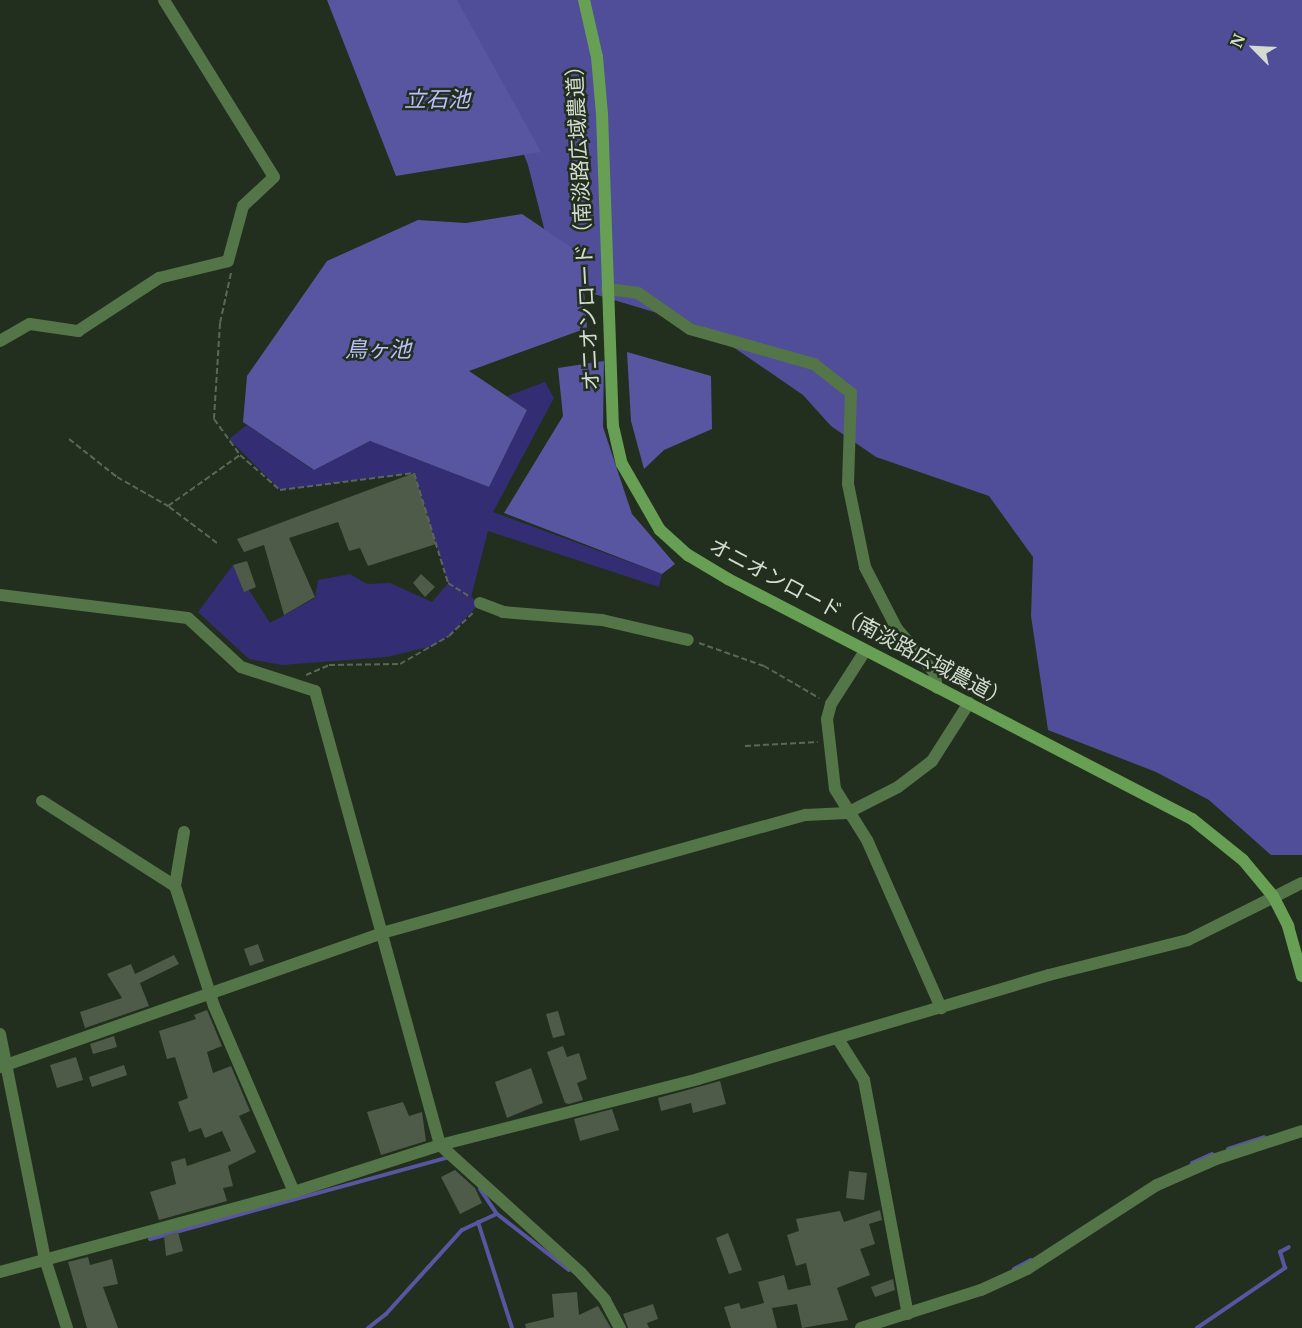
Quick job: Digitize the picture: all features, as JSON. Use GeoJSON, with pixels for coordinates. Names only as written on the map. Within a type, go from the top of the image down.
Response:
{"type":"FeatureCollection","features":[{"type":"Feature","properties":{"kind":"street"},"geometry":{"type":"LineString","coordinates":[[0,341],[30,324],[78,331],[159,278],[228,261],[243,206],[274,177],[164,0]]}},
{"type":"Feature","properties":{"kind":"street","name":"オニオンロード（南淡路広域農道）"},"geometry":{"type":"LineString","coordinates":[[584,0],[597,57],[602,114],[613,426],[622,464],[660,530],[688,555],[728,579],[1192,819],[1243,860],[1273,896],[1288,926],[1302,976]]}},
{"type":"Feature","properties":{"kind":"street"},"geometry":{"type":"LineString","coordinates":[[607,289],[638,293],[690,329],[814,364],[851,393],[848,484],[865,567],[897,629],[934,672],[937,688]]}},
{"type":"Feature","properties":{"kind":"street"},"geometry":{"type":"LineString","coordinates":[[0,594],[188,618],[241,667],[298,682],[315,691],[440,1145],[581,1273],[605,1300],[620,1328]]}},
{"type":"Feature","properties":{"kind":"street"},"geometry":{"type":"LineString","coordinates":[[480,603],[503,612],[602,620],[688,640]]}},
{"type":"Feature","properties":{"kind":"street"},"geometry":{"type":"LineString","coordinates":[[865,651],[831,705],[830,741],[835,789],[847,813],[867,840],[941,1008]]}},
{"type":"Feature","properties":{"kind":"street"},"geometry":{"type":"LineString","coordinates":[[4,1066],[145,1019],[209,991],[382,933],[806,815],[847,813],[898,787],[932,761],[969,703]]}},
{"type":"Feature","properties":{"kind":"street"},"geometry":{"type":"LineString","coordinates":[[42,801],[174,885]]}},
{"type":"Feature","properties":{"kind":"street"},"geometry":{"type":"LineString","coordinates":[[184,832],[174,885],[209,991],[294,1192]]}},
{"type":"Feature","properties":{"kind":"street"},"geometry":{"type":"LineString","coordinates":[[0,1272],[294,1192],[440,1145],[838,1039],[1188,940],[1302,883]]}},
{"type":"Feature","properties":{"kind":"street"},"geometry":{"type":"LineString","coordinates":[[0,1034],[4,1066],[45,1259],[67,1328]]}},
{"type":"Feature","properties":{"kind":"street"},"geometry":{"type":"LineString","coordinates":[[838,1039],[864,1080],[909,1314]]}},
{"type":"Feature","properties":{"kind":"street"},"geometry":{"type":"LineString","coordinates":[[861,1328],[909,1314],[1027,1269],[1157,1185],[1216,1158],[1302,1131]]}},
{"type":"Feature","properties":{"kind":"path"},"geometry":{"type":"LineString","coordinates":[[228,261],[232,276],[220,323],[214,419],[240,455],[280,490],[414,473],[448,583],[480,603],[449,636],[400,664],[329,665],[298,682]]}},
{"type":"Feature","properties":{"kind":"path"},"geometry":{"type":"LineString","coordinates":[[69,439],[117,477],[168,506],[218,543]]}},
{"type":"Feature","properties":{"kind":"path"},"geometry":{"type":"LineString","coordinates":[[168,506],[240,455]]}},
{"type":"Feature","properties":{"kind":"path"},"geometry":{"type":"LineString","coordinates":[[688,640],[764,666],[831,705]]}},
{"type":"Feature","properties":{"kind":"path"},"geometry":{"type":"LineString","coordinates":[[745,746],[830,741]]}},
{"type":"Feature","properties":{"kind":"shaded area"},"geometry":{"type":"Polygon","coordinates":[[[446,0],[1302,0],[1302,855],[1271,855],[1209,800],[1156,772],[1048,730],[1031,616],[1033,557],[989,496],[876,457],[831,426],[803,395],[704,327],[584,291],[545,232],[528,165],[503,101],[446,0]]]}},
{"type":"Feature","properties":{"kind":"shaded area"},"geometry":{"type":"Polygon","coordinates":[[[545,382],[554,398],[493,512],[662,574],[659,587],[488,531],[471,597],[480,603],[449,636],[433,646],[387,657],[282,665],[249,659],[198,612],[233,565],[270,623],[315,598],[318,580],[350,574],[367,584],[390,583],[432,602],[448,583],[414,473],[280,490],[229,439],[247,425],[313,470],[370,441],[489,487],[527,410],[507,396],[545,382]]]}},
{"type":"Feature","properties":{"kind":"water","name":"立石池"},"geometry":{"type":"Polygon","coordinates":[[[327,0],[457,0],[541,152],[396,176],[327,0]]]}},
{"type":"Feature","properties":{"kind":"water","name":"鳥ヶ池"},"geometry":{"type":"Polygon","coordinates":[[[522,214],[581,254],[587,328],[469,371],[527,410],[489,487],[370,441],[314,470],[243,422],[247,376],[327,261],[418,220],[466,223],[522,214]]]}},
{"type":"Feature","properties":{"kind":"water"},"geometry":{"type":"Polygon","coordinates":[[[627,352],[711,376],[712,429],[664,450],[644,469],[631,421],[627,352]]]}},
{"type":"Feature","properties":{"kind":"water"},"geometry":{"type":"Polygon","coordinates":[[[604,361],[603,427],[632,514],[675,564],[662,574],[504,513],[563,416],[558,368],[604,361]]]}},
{"type":"Feature","properties":{"kind":"building"},"geometry":{"type":"Polygon","coordinates":[[[414,473],[436,544],[368,566],[360,548],[349,551],[338,522],[289,538],[315,597],[284,615],[264,545],[244,552],[237,539],[414,473]]]}},
{"type":"Feature","properties":{"kind":"building"},"geometry":{"type":"Polygon","coordinates":[[[247,561],[256,587],[244,592],[233,565],[247,561]]]}},
{"type":"Feature","properties":{"kind":"building"},"geometry":{"type":"Polygon","coordinates":[[[421,574],[435,587],[425,597],[413,583],[421,574]]]}},
{"type":"Feature","properties":{"kind":"building"},"geometry":{"type":"Polygon","coordinates":[[[258,944],[264,961],[250,966],[244,949],[258,944]]]}},
{"type":"Feature","properties":{"kind":"building"},"geometry":{"type":"Polygon","coordinates":[[[174,955],[179,964],[140,983],[149,1006],[85,1028],[80,1012],[122,998],[107,974],[131,964],[135,974],[174,955]]]}},
{"type":"Feature","properties":{"kind":"building"},"geometry":{"type":"Polygon","coordinates":[[[207,1010],[222,1046],[207,1052],[213,1073],[231,1066],[250,1111],[239,1116],[256,1152],[228,1166],[233,1186],[223,1188],[227,1201],[159,1220],[150,1192],[176,1184],[171,1162],[185,1158],[187,1166],[231,1151],[222,1131],[205,1138],[201,1128],[189,1132],[178,1102],[188,1098],[175,1057],[167,1059],[159,1031],[196,1019],[194,1015],[207,1010]]]}},
{"type":"Feature","properties":{"kind":"building"},"geometry":{"type":"Polygon","coordinates":[[[558,1011],[565,1035],[553,1038],[546,1014],[558,1011]]]}},
{"type":"Feature","properties":{"kind":"building"},"geometry":{"type":"Polygon","coordinates":[[[114,1036],[117,1047],[93,1054],[90,1044],[114,1036]]]}},
{"type":"Feature","properties":{"kind":"building"},"geometry":{"type":"Polygon","coordinates":[[[563,1046],[567,1057],[579,1053],[587,1079],[577,1083],[583,1100],[569,1104],[565,1103],[547,1052],[563,1046]]]}},
{"type":"Feature","properties":{"kind":"building"},"geometry":{"type":"Polygon","coordinates":[[[76,1057],[83,1080],[57,1088],[50,1065],[76,1057]]]}},
{"type":"Feature","properties":{"kind":"building"},"geometry":{"type":"Polygon","coordinates":[[[124,1065],[127,1075],[92,1087],[89,1077],[124,1065]]]}},
{"type":"Feature","properties":{"kind":"building"},"geometry":{"type":"Polygon","coordinates":[[[531,1068],[543,1103],[507,1118],[495,1082],[531,1068]]]}},
{"type":"Feature","properties":{"kind":"building"},"geometry":{"type":"Polygon","coordinates":[[[720,1081],[726,1104],[693,1113],[691,1103],[661,1111],[658,1098],[720,1081]]]}},
{"type":"Feature","properties":{"kind":"building"},"geometry":{"type":"Polygon","coordinates":[[[403,1102],[409,1116],[422,1112],[426,1141],[381,1155],[367,1112],[403,1102]]]}},
{"type":"Feature","properties":{"kind":"building"},"geometry":{"type":"Polygon","coordinates":[[[612,1109],[619,1130],[580,1141],[574,1119],[612,1109]]]}},
{"type":"Feature","properties":{"kind":"building"},"geometry":{"type":"Polygon","coordinates":[[[455,1170],[475,1188],[482,1203],[460,1214],[441,1177],[455,1170]]]}},
{"type":"Feature","properties":{"kind":"building"},"geometry":{"type":"Polygon","coordinates":[[[849,1171],[867,1173],[864,1200],[846,1198],[849,1171]]]}},
{"type":"Feature","properties":{"kind":"building"},"geometry":{"type":"Polygon","coordinates":[[[880,1210],[882,1220],[869,1224],[875,1244],[860,1249],[870,1275],[837,1288],[848,1320],[802,1328],[797,1304],[772,1308],[777,1328],[731,1328],[724,1307],[739,1303],[741,1309],[764,1303],[758,1282],[784,1275],[788,1290],[811,1285],[806,1263],[796,1266],[787,1235],[799,1231],[796,1219],[840,1211],[844,1222],[880,1210]]]}},
{"type":"Feature","properties":{"kind":"building"},"geometry":{"type":"Polygon","coordinates":[[[178,1232],[183,1251],[166,1256],[164,1236],[178,1232]]]}},
{"type":"Feature","properties":{"kind":"building"},"geometry":{"type":"Polygon","coordinates":[[[728,1233],[742,1270],[729,1274],[716,1238],[728,1233]]]}},
{"type":"Feature","properties":{"kind":"building"},"geometry":{"type":"Polygon","coordinates":[[[88,1257],[90,1265],[112,1259],[118,1284],[103,1287],[118,1328],[87,1328],[68,1262],[88,1257]]]}},
{"type":"Feature","properties":{"kind":"building"},"geometry":{"type":"Polygon","coordinates":[[[893,1279],[895,1290],[875,1297],[871,1287],[893,1279]]]}},
{"type":"Feature","properties":{"kind":"building"},"geometry":{"type":"Polygon","coordinates":[[[577,1292],[579,1315],[598,1306],[611,1328],[526,1328],[525,1324],[554,1317],[552,1294],[577,1292]]]}},
{"type":"Feature","properties":{"kind":"building"},"geometry":{"type":"Polygon","coordinates":[[[653,1304],[658,1319],[647,1323],[649,1328],[628,1328],[623,1314],[653,1304]]]}},
{"type":"Feature","properties":{"kind":"waterway"},"geometry":{"type":"LineString","coordinates":[[1228,1149],[1264,1137]]}},
{"type":"Feature","properties":{"kind":"waterway"},"geometry":{"type":"LineString","coordinates":[[1192,1163],[1212,1154]]}},
{"type":"Feature","properties":{"kind":"waterway"},"geometry":{"type":"LineString","coordinates":[[150,1239],[450,1157]]}},
{"type":"Feature","properties":{"kind":"waterway"},"geometry":{"type":"LineString","coordinates":[[480,1189],[497,1214],[569,1270]]}},
{"type":"Feature","properties":{"kind":"waterway"},"geometry":{"type":"LineString","coordinates":[[368,1328],[386,1314],[462,1230],[497,1214]]}},
{"type":"Feature","properties":{"kind":"waterway"},"geometry":{"type":"LineString","coordinates":[[478,1222],[512,1328]]}},
{"type":"Feature","properties":{"kind":"waterway"},"geometry":{"type":"LineString","coordinates":[[1197,1328],[1285,1268],[1280,1252],[1289,1247]]}},
{"type":"Feature","properties":{"kind":"waterway"},"geometry":{"type":"LineString","coordinates":[[1014,1269],[1031,1260]]}}]}
